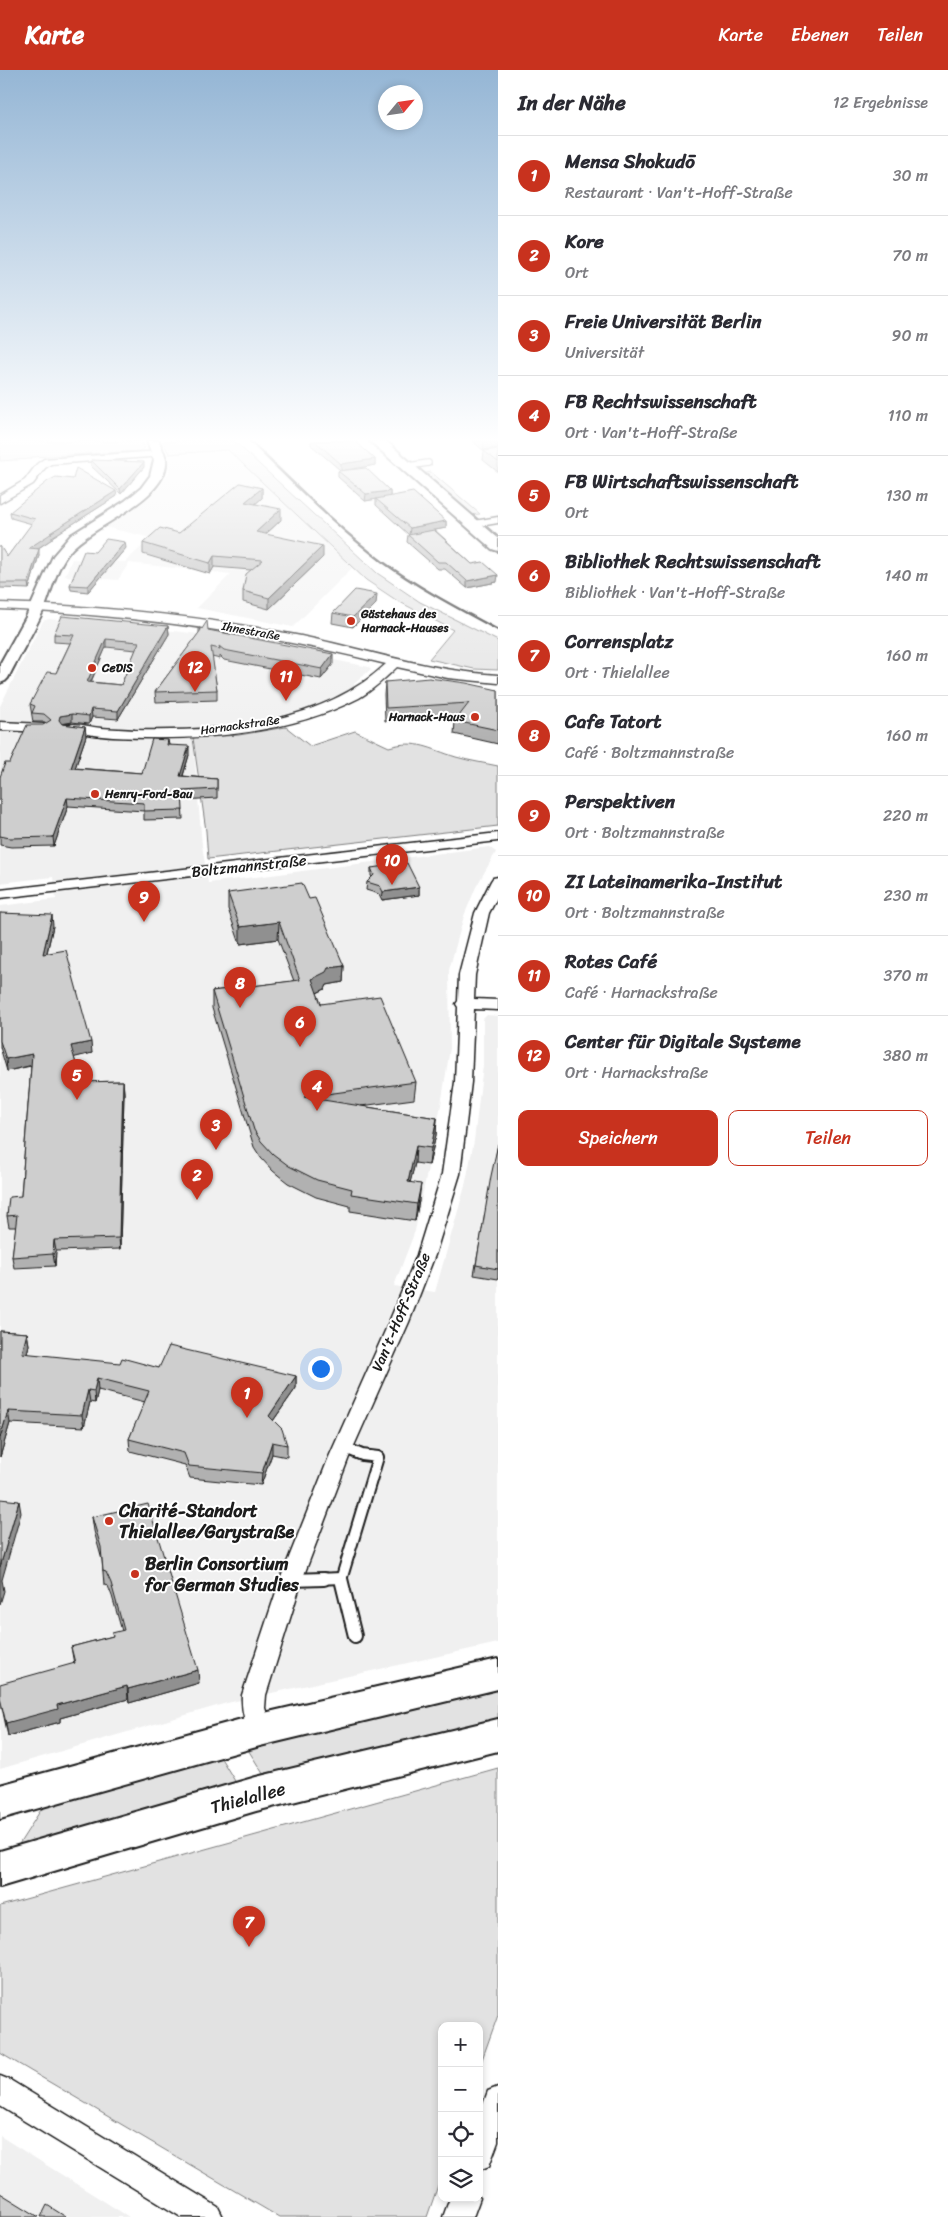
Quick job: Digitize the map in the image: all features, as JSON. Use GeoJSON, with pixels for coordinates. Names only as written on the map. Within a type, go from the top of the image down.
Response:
{"type":"FeatureCollection","features":[{"type":"Feature","properties":{"kind":"main road"},"geometry":{"type":"LineString","coordinates":[[0,1802],[260,1730],[498,1674]]}},
{"type":"Feature","properties":{"kind":"main road","name":"Thielallee"},"geometry":{"type":"LineString","coordinates":[[0,1869],[256,1794],[498,1735]]}},
{"type":"Feature","properties":{"kind":"street"},"geometry":{"type":"LineString","coordinates":[[0,678],[38,607],[50,576],[66,546],[73,541]]}},
{"type":"Feature","properties":{"kind":"street","name":"Ihnestraße"},"geometry":{"type":"LineString","coordinates":[[0,606],[113,612],[190,620],[258,631],[459,676],[498,680]]}},
{"type":"Feature","properties":{"kind":"street","name":"Harnackstraße"},"geometry":{"type":"LineString","coordinates":[[68,728],[112,733],[148,733],[189,732],[262,724],[320,709],[353,695],[369,685],[395,662]]}},
{"type":"Feature","properties":{"kind":"street"},"geometry":{"type":"LineString","coordinates":[[0,726],[44,728]]}},
{"type":"Feature","properties":{"kind":"street","name":"Boltzmannstraße"},"geometry":{"type":"LineString","coordinates":[[0,894],[498,837]]}},
{"type":"Feature","properties":{"kind":"street","name":"Van't-Hoff-Straße"},"geometry":{"type":"LineString","coordinates":[[260,1730],[252,1708],[254,1695],[291,1580],[343,1447],[399,1322],[426,1254],[451,1174],[464,1073],[466,975],[480,921],[498,881]]}},
{"type":"Feature","properties":{"kind":"street"},"geometry":{"type":"LineString","coordinates":[[464,1004],[498,1005]]}},
{"type":"Feature","properties":{"kind":"street"},"geometry":{"type":"LineString","coordinates":[[0,2090],[208,2217]]}},
{"type":"Feature","properties":{"kind":"street"},"geometry":{"type":"LineString","coordinates":[[483,2144],[498,2101]]}},
{"type":"Feature","properties":{"kind":"street"},"geometry":{"type":"LineString","coordinates":[[458,2217],[464,2202]]}},
{"type":"Feature","properties":{"kind":"lane"},"geometry":{"type":"LineString","coordinates":[[343,1447],[362,1454],[378,1457],[341,1578],[355,1636]]}},
{"type":"Feature","properties":{"kind":"lane"},"geometry":{"type":"LineString","coordinates":[[291,1580],[341,1578]]}},
{"type":"Feature","properties":{"kind":"shaded area"},"geometry":{"type":"Polygon","coordinates":[[[148,541],[324,541],[352,568],[293,627],[197,608],[231,574],[129,563],[118,580],[65,576],[72,559],[125,562],[148,541]]]}},
{"type":"Feature","properties":{"kind":"shaded area"},"geometry":{"type":"Polygon","coordinates":[[[325,541],[343,541],[377,573],[420,602],[498,641],[498,670],[474,669],[429,659],[453,630],[396,600],[366,580],[325,541]]]}},
{"type":"Feature","properties":{"kind":"shaded area"},"geometry":{"type":"Polygon","coordinates":[[[49,619],[207,635],[369,667],[371,669],[354,684],[354,688],[305,710],[254,721],[192,728],[202,845],[208,883],[489,847],[496,852],[476,887],[464,916],[449,970],[450,1048],[441,1105],[415,1231],[394,1286],[435,1292],[465,1186],[474,1141],[483,1065],[483,1019],[487,1015],[498,1016],[498,1643],[227,1703],[0,1769],[0,906],[56,899],[53,877],[0,883],[0,706],[43,621],[49,619]]]}},
{"type":"Feature","properties":{"kind":"shaded area"},"geometry":{"type":"Polygon","coordinates":[[[286,727],[310,746],[355,731],[389,747],[408,744],[423,746],[461,758],[498,766],[498,826],[208,859],[193,738],[239,735],[286,727]]]}},
{"type":"Feature","properties":{"kind":"shaded area"},"geometry":{"type":"Polygon","coordinates":[[[498,1688],[498,1720],[265,1777],[247,1748],[498,1688]]]}},
{"type":"Feature","properties":{"kind":"shaded area"},"geometry":{"type":"Polygon","coordinates":[[[219,1755],[238,1786],[16,1849],[44,1805],[219,1755]]]}},
{"type":"Feature","properties":{"kind":"shaded area"},"geometry":{"type":"Polygon","coordinates":[[[498,1768],[498,2015],[483,2057],[483,2022],[438,2022],[438,2185],[427,2217],[279,2217],[0,2053],[0,1906],[498,1768]]]}},
{"type":"Feature","properties":{"kind":"shaded area"},"geometry":{"type":"Polygon","coordinates":[[[0,2136],[129,2217],[0,2217],[0,2136]]]}},
{"type":"Feature","properties":{"kind":"building"},"geometry":{"type":"Polygon","coordinates":[[[19,541],[39,541],[29,548],[39,549],[28,583],[0,583],[0,546],[7,557],[19,541]]]}},
{"type":"Feature","properties":{"kind":"building"},"geometry":{"type":"Polygon","coordinates":[[[104,541],[125,542],[88,586],[70,585],[84,551],[95,552],[104,541]]]}},
{"type":"Feature","properties":{"kind":"building"},"geometry":{"type":"Polygon","coordinates":[[[145,541],[300,541],[323,546],[269,598],[243,591],[246,574],[263,560],[214,556],[210,563],[143,543],[145,541]]]}},
{"type":"Feature","properties":{"kind":"building"},"geometry":{"type":"Polygon","coordinates":[[[415,541],[447,541],[472,564],[483,562],[498,575],[467,581],[446,562],[438,562],[415,541]]]}},
{"type":"Feature","properties":{"kind":"building"},"geometry":{"type":"Polygon","coordinates":[[[355,590],[377,594],[353,617],[333,613],[355,590]]]}},
{"type":"Feature","properties":{"kind":"building"},"geometry":{"type":"Polygon","coordinates":[[[62,616],[168,626],[118,711],[91,709],[89,716],[72,714],[60,716],[59,720],[62,724],[85,727],[71,768],[142,773],[152,739],[168,740],[167,745],[189,746],[180,776],[217,779],[217,789],[182,791],[183,810],[144,811],[144,803],[67,798],[53,837],[10,838],[0,836],[0,777],[5,763],[10,763],[27,725],[43,725],[51,720],[44,714],[32,713],[35,706],[30,704],[47,672],[56,673],[74,635],[54,634],[62,616]],[[106,639],[87,682],[121,685],[139,642],[106,639]]]}},
{"type":"Feature","properties":{"kind":"building"},"geometry":{"type":"Polygon","coordinates":[[[207,621],[208,630],[333,654],[322,669],[224,650],[219,646],[220,649],[211,647],[217,690],[155,692],[201,630],[199,628],[202,629],[207,621]]]}},
{"type":"Feature","properties":{"kind":"building"},"geometry":{"type":"Polygon","coordinates":[[[429,678],[498,690],[498,730],[455,721],[469,703],[386,708],[385,682],[429,678]]]}},
{"type":"Feature","properties":{"kind":"building"},"geometry":{"type":"Polygon","coordinates":[[[407,863],[419,887],[383,892],[380,886],[367,882],[374,875],[371,868],[407,863]]]}},
{"type":"Feature","properties":{"kind":"building"},"geometry":{"type":"Polygon","coordinates":[[[302,883],[309,899],[315,898],[344,966],[328,968],[326,972],[312,979],[321,1004],[380,996],[416,1082],[304,1097],[437,1118],[431,1148],[416,1146],[408,1182],[421,1184],[417,1204],[351,1194],[352,1189],[317,1180],[289,1166],[273,1154],[254,1130],[212,991],[300,980],[279,922],[240,927],[228,893],[302,883]]]}},
{"type":"Feature","properties":{"kind":"building"},"geometry":{"type":"Polygon","coordinates":[[[0,913],[52,915],[43,954],[66,950],[91,1042],[71,1046],[81,1082],[123,1081],[119,1238],[54,1240],[53,1254],[12,1257],[17,1215],[7,1216],[9,1197],[21,1196],[32,1054],[6,1059],[0,1041],[0,913]]]}},
{"type":"Feature","properties":{"kind":"building"},"geometry":{"type":"Polygon","coordinates":[[[498,1144],[498,1269],[476,1265],[498,1144]]]}},
{"type":"Feature","properties":{"kind":"building"},"geometry":{"type":"Polygon","coordinates":[[[0,1331],[27,1333],[22,1353],[120,1363],[122,1358],[159,1368],[169,1346],[296,1376],[269,1416],[282,1429],[287,1445],[272,1442],[262,1473],[189,1466],[184,1453],[129,1439],[149,1391],[97,1378],[94,1391],[88,1390],[82,1415],[8,1411],[0,1438],[0,1331]]]}},
{"type":"Feature","properties":{"kind":"building"},"geometry":{"type":"Polygon","coordinates":[[[0,1499],[19,1501],[0,1567],[0,1499]]]}},
{"type":"Feature","properties":{"kind":"building"},"geometry":{"type":"Polygon","coordinates":[[[148,1504],[198,1670],[128,1689],[127,1686],[57,1705],[58,1709],[6,1723],[0,1698],[0,1684],[75,1663],[71,1647],[113,1636],[112,1633],[124,1630],[111,1583],[106,1572],[103,1571],[101,1547],[92,1517],[148,1504]]]}},
{"type":"Feature","properties":{"kind":"building"},"geometry":{"type":"Polygon","coordinates":[[[0,2193],[39,2217],[0,2217],[0,2193]]]}},
{"type":"Feature","properties":{"kind":"building"},"geometry":{"type":"Polygon","coordinates":[[[47,2205],[66,2217],[41,2217],[47,2205]]]}},
{"type":"Feature","properties":{"kind":"railway"},"geometry":{"type":"LineString","coordinates":[[357,541],[397,572],[498,630]]}},
{"type":"Feature","properties":{"kind":"place","name":"Gästehaus des Harnack-Hauses"},"geometry":{"type":"Point","coordinates":[351,621]}},
{"type":"Feature","properties":{"kind":"place","name":"CeDiS"},"geometry":{"type":"Point","coordinates":[92,668]}},
{"type":"Feature","properties":{"kind":"place","name":"Center für Digitale Systeme"},"geometry":{"type":"Point","coordinates":[195,692]}},
{"type":"Feature","properties":{"kind":"place","name":"Rotes Café"},"geometry":{"type":"Point","coordinates":[286,701]}},
{"type":"Feature","properties":{"kind":"place","name":"Harnack-Haus"},"geometry":{"type":"Point","coordinates":[475,717]}},
{"type":"Feature","properties":{"kind":"place","name":"Henry-Ford-Bau"},"geometry":{"type":"Point","coordinates":[95,794]}},
{"type":"Feature","properties":{"kind":"place","name":"ZI Lateinamerika-Institut"},"geometry":{"type":"Point","coordinates":[392,885]}},
{"type":"Feature","properties":{"kind":"place","name":"Perspektiven"},"geometry":{"type":"Point","coordinates":[144,922]}},
{"type":"Feature","properties":{"kind":"place","name":"Cafe Tatort"},"geometry":{"type":"Point","coordinates":[240,1008]}},
{"type":"Feature","properties":{"kind":"place","name":"Bibliothek Rechtswissenschaft"},"geometry":{"type":"Point","coordinates":[300,1047]}},
{"type":"Feature","properties":{"kind":"place","name":"FB Wirtschaftswissenschaft"},"geometry":{"type":"Point","coordinates":[77,1100]}},
{"type":"Feature","properties":{"kind":"place","name":"FB Rechtswissenschaft"},"geometry":{"type":"Point","coordinates":[317,1111]}},
{"type":"Feature","properties":{"kind":"place","name":"Freie Universität Berlin"},"geometry":{"type":"Point","coordinates":[216,1150]}},
{"type":"Feature","properties":{"kind":"place","name":"Kore"},"geometry":{"type":"Point","coordinates":[197,1200]}},
{"type":"Feature","properties":{"kind":"place","name":"Mensa Shokudō"},"geometry":{"type":"Point","coordinates":[247,1418]}},
{"type":"Feature","properties":{"kind":"place","name":"Charité-Standort Thielallee/Garystraße"},"geometry":{"type":"Point","coordinates":[109,1521]}},
{"type":"Feature","properties":{"kind":"place","name":"Berlin Consortium for German Studies"},"geometry":{"type":"Point","coordinates":[135,1574]}},
{"type":"Feature","properties":{"kind":"place","name":"Corrensplatz"},"geometry":{"type":"Point","coordinates":[249,1947]}}]}
